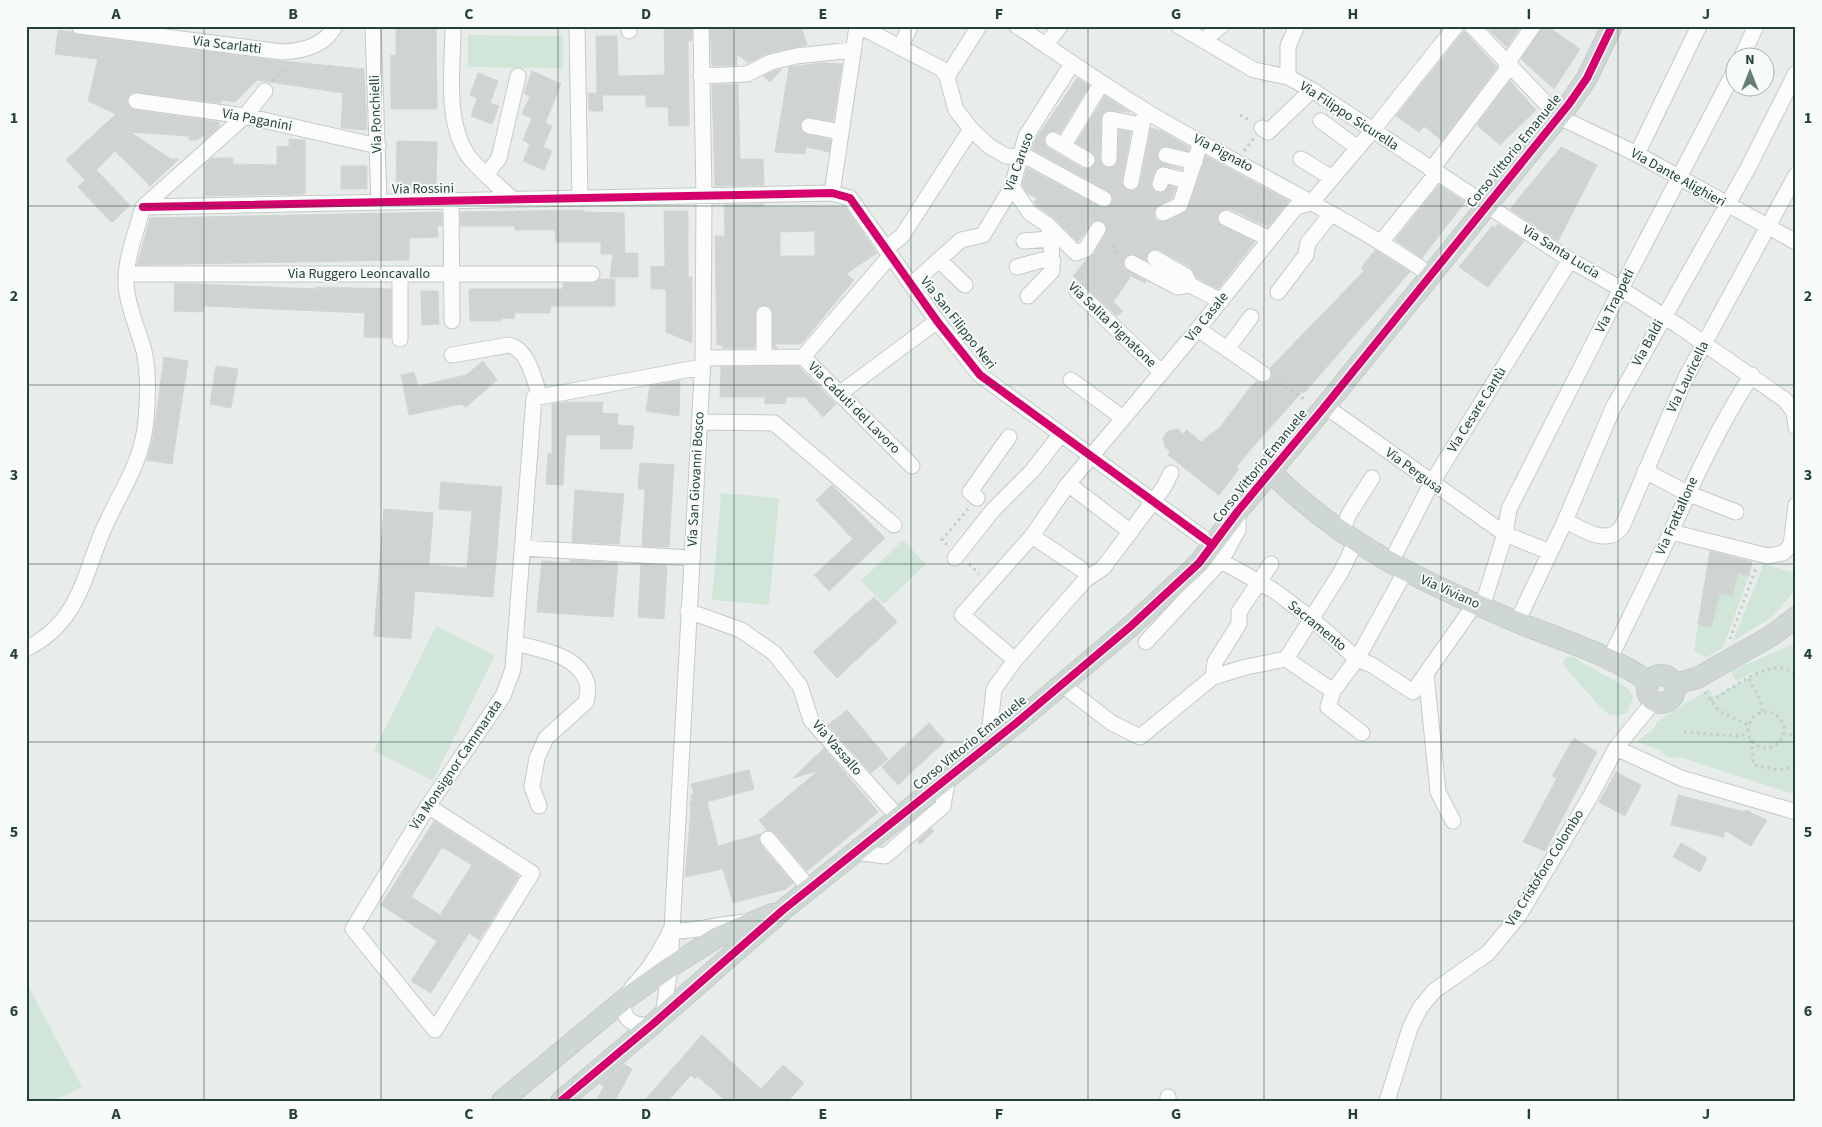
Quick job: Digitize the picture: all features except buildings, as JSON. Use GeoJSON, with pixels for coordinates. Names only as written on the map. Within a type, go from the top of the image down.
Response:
{"type":"FeatureCollection","features":[{"type":"Feature","properties":{"kind":"main road","name":"Corso Vittorio Emanuele"},"geometry":{"type":"LineString","coordinates":[[783,910],[857,852],[1061,684],[1152,607],[1199,563],[1217,553],[1238,511],[1324,408],[1558,117],[1587,78],[1612,26]]}},
{"type":"Feature","properties":{"kind":"main road","name":"Via Viviano"},"geometry":{"type":"LineString","coordinates":[[1271,472],[1300,501],[1348,537],[1398,568],[1478,605],[1609,660],[1648,681]]}},
{"type":"Feature","properties":{"kind":"main road"},"geometry":{"type":"LineString","coordinates":[[1674,684],[1697,678],[1771,636],[1796,617]]}},
{"type":"Feature","properties":{"kind":"main road"},"geometry":{"type":"LineString","coordinates":[[1771,636],[1796,631]]}},
{"type":"Feature","properties":{"kind":"main road"},"geometry":{"type":"LineString","coordinates":[[1660,674],[1668,677],[1674,684],[1672,698],[1664,703],[1654,701],[1648,695],[1648,681],[1660,674]]}},
{"type":"Feature","properties":{"kind":"main road"},"geometry":{"type":"LineString","coordinates":[[502,1101],[625,999],[670,968],[716,938],[783,910]]}},
{"type":"Feature","properties":{"kind":"main road"},"geometry":{"type":"LineString","coordinates":[[560,1101],[658,1020],[783,910]]}},
{"type":"Feature","properties":{"kind":"street","name":"Via Scarlatti"},"geometry":{"type":"LineString","coordinates":[[79,26],[282,52],[312,48],[332,32],[335,26]]}},
{"type":"Feature","properties":{"kind":"street","name":"Via Ponchielli"},"geometry":{"type":"LineString","coordinates":[[373,26],[379,202]]}},
{"type":"Feature","properties":{"kind":"street"},"geometry":{"type":"LineString","coordinates":[[453,26],[453,116],[457,136],[470,157],[513,200]]}},
{"type":"Feature","properties":{"kind":"street"},"geometry":{"type":"LineString","coordinates":[[577,26],[580,199]]}},
{"type":"Feature","properties":{"kind":"street","name":"Via San Giovanni Bosco"},"geometry":{"type":"LineString","coordinates":[[658,1020],[670,968],[670,931],[702,363],[704,196],[701,26]]}},
{"type":"Feature","properties":{"kind":"street"},"geometry":{"type":"LineString","coordinates":[[832,193],[852,50],[858,26],[942,69],[947,76],[956,110],[971,129],[989,146],[1013,156],[1029,158],[1104,199]]}},
{"type":"Feature","properties":{"kind":"street"},"geometry":{"type":"LineString","coordinates":[[901,47],[910,26]]}},
{"type":"Feature","properties":{"kind":"street"},"geometry":{"type":"LineString","coordinates":[[947,76],[979,26]]}},
{"type":"Feature","properties":{"kind":"street","name":"Via Pignato"},"geometry":{"type":"LineString","coordinates":[[1018,26],[1101,84],[1144,117],[1237,160],[1382,241],[1431,275]]}},
{"type":"Feature","properties":{"kind":"street"},"geometry":{"type":"LineString","coordinates":[[1046,45],[1060,26]]}},
{"type":"Feature","properties":{"kind":"street","name":"Via Filippo Sicurella"},"geometry":{"type":"LineString","coordinates":[[1179,26],[1254,70],[1288,77],[1312,90],[1434,172],[1488,205]]}},
{"type":"Feature","properties":{"kind":"street"},"geometry":{"type":"LineString","coordinates":[[1204,40],[1221,26]]}},
{"type":"Feature","properties":{"kind":"street"},"geometry":{"type":"LineString","coordinates":[[1288,77],[1288,46],[1297,26]]}},
{"type":"Feature","properties":{"kind":"street","name":"Via Casale"},"geometry":{"type":"LineString","coordinates":[[1015,660],[962,615],[991,585],[1032,536],[1068,484],[1091,455],[1198,329],[1296,206],[1311,203],[1373,130],[1456,26]]}},
{"type":"Feature","properties":{"kind":"street"},"geometry":{"type":"LineString","coordinates":[[1472,26],[1558,117]]}},
{"type":"Feature","properties":{"kind":"street"},"geometry":{"type":"LineString","coordinates":[[1637,154],[1699,26]]}},
{"type":"Feature","properties":{"kind":"street"},"geometry":{"type":"LineString","coordinates":[[1746,48],[1756,26]]}},
{"type":"Feature","properties":{"kind":"street"},"geometry":{"type":"LineString","coordinates":[[1382,241],[1434,172],[1508,66],[1527,30]]}},
{"type":"Feature","properties":{"kind":"street"},"geometry":{"type":"LineString","coordinates":[[701,76],[746,74],[771,62],[796,56],[852,50]]}},
{"type":"Feature","properties":{"kind":"street","name":"Via Caruso"},"geometry":{"type":"LineString","coordinates":[[911,285],[940,261],[961,240],[983,235],[1012,187],[1013,156],[1072,64]]}},
{"type":"Feature","properties":{"kind":"street","name":"Via Baldi"},"geometry":{"type":"LineString","coordinates":[[1517,622],[1565,520],[1613,408],[1728,205],[1796,73]]}},
{"type":"Feature","properties":{"kind":"street"},"geometry":{"type":"LineString","coordinates":[[487,174],[499,158],[518,76]]}},
{"type":"Feature","properties":{"kind":"street"},"geometry":{"type":"LineString","coordinates":[[1087,160],[1058,143],[1101,84]]}},
{"type":"Feature","properties":{"kind":"street"},"geometry":{"type":"LineString","coordinates":[[1262,128],[1268,132],[1312,90]]}},
{"type":"Feature","properties":{"kind":"street"},"geometry":{"type":"LineString","coordinates":[[26,649],[53,632],[69,614],[77,601],[100,536],[125,489],[137,459],[146,422],[147,370],[127,292],[126,274],[143,207],[245,116],[265,91]]}},
{"type":"Feature","properties":{"kind":"street","name":"Via Trappeti"},"geometry":{"type":"LineString","coordinates":[[1413,692],[1478,605],[1505,534],[1509,509],[1724,92]]}},
{"type":"Feature","properties":{"kind":"street","name":"Via Paganini"},"geometry":{"type":"LineString","coordinates":[[136,101],[245,116],[378,146]]}},
{"type":"Feature","properties":{"kind":"street"},"geometry":{"type":"LineString","coordinates":[[1109,159],[1110,119],[1144,117],[1131,182]]}},
{"type":"Feature","properties":{"kind":"street","name":"Via Dante Alighieri"},"geometry":{"type":"LineString","coordinates":[[1558,117],[1637,154],[1796,242]]}},
{"type":"Feature","properties":{"kind":"street"},"geometry":{"type":"LineString","coordinates":[[1321,122],[1358,148]]}},
{"type":"Feature","properties":{"kind":"street"},"geometry":{"type":"LineString","coordinates":[[809,126],[841,132]]}},
{"type":"Feature","properties":{"kind":"street"},"geometry":{"type":"LineString","coordinates":[[803,357],[902,236],[971,129]]}},
{"type":"Feature","properties":{"kind":"street"},"geometry":{"type":"LineString","coordinates":[[1163,213],[1180,206],[1201,142]]}},
{"type":"Feature","properties":{"kind":"street"},"geometry":{"type":"LineString","coordinates":[[1166,155],[1195,162]]}},
{"type":"Feature","properties":{"kind":"street"},"geometry":{"type":"LineString","coordinates":[[1301,159],[1332,178]]}},
{"type":"Feature","properties":{"kind":"street"},"geometry":{"type":"LineString","coordinates":[[1160,184],[1163,175],[1188,181]]}},
{"type":"Feature","properties":{"kind":"street","name":"Via Lauricella"},"geometry":{"type":"LineString","coordinates":[[1565,520],[1608,538],[1617,533],[1622,527],[1644,471],[1686,377],[1796,175]]}},
{"type":"Feature","properties":{"kind":"street"},"geometry":{"type":"LineString","coordinates":[[1012,187],[1030,213],[1049,232],[1076,253],[1086,249],[1098,229]]}},
{"type":"Feature","properties":{"kind":"street","name":"Via San Filippo Neri"},"geometry":{"type":"LineString","coordinates":[[704,196],[832,193],[850,198],[937,321],[980,375],[1153,501],[1217,553]]}},
{"type":"Feature","properties":{"kind":"street","name":"Via Rossini"},"geometry":{"type":"LineString","coordinates":[[143,207],[704,196]]}},
{"type":"Feature","properties":{"kind":"street"},"geometry":{"type":"LineString","coordinates":[[450,201],[452,321]]}},
{"type":"Feature","properties":{"kind":"street","name":"Via Santa Lucia"},"geometry":{"type":"LineString","coordinates":[[1488,205],[1570,260],[1621,289],[1752,375],[1786,400],[1795,410],[1796,427]]}},
{"type":"Feature","properties":{"kind":"street"},"geometry":{"type":"LineString","coordinates":[[1278,292],[1306,255],[1308,244],[1331,214]]}},
{"type":"Feature","properties":{"kind":"street"},"geometry":{"type":"LineString","coordinates":[[1226,218],[1270,239]]}},
{"type":"Feature","properties":{"kind":"street"},"geometry":{"type":"LineString","coordinates":[[1024,241],[1049,232]]}},
{"type":"Feature","properties":{"kind":"street"},"geometry":{"type":"LineString","coordinates":[[1028,296],[1052,271],[1053,260],[1049,232]]}},
{"type":"Feature","properties":{"kind":"street"},"geometry":{"type":"LineString","coordinates":[[1155,258],[1186,276],[1190,285]]}},
{"type":"Feature","properties":{"kind":"street"},"geometry":{"type":"LineString","coordinates":[[1017,267],[1042,260],[1053,260]]}},
{"type":"Feature","properties":{"kind":"street"},"geometry":{"type":"LineString","coordinates":[[1126,260],[1177,287],[1190,285],[1221,301]]}},
{"type":"Feature","properties":{"kind":"street","name":"Via Cesare Cantù"},"geometry":{"type":"LineString","coordinates":[[1333,691],[1357,658],[1398,568],[1431,484],[1570,260]]}},
{"type":"Feature","properties":{"kind":"street"},"geometry":{"type":"LineString","coordinates":[[940,261],[965,285]]}},
{"type":"Feature","properties":{"kind":"street","name":"Via Ruggero Leoncavallo"},"geometry":{"type":"LineString","coordinates":[[126,274],[592,274]]}},
{"type":"Feature","properties":{"kind":"street"},"geometry":{"type":"LineString","coordinates":[[400,274],[400,339]]}},
{"type":"Feature","properties":{"kind":"street","name":"Via Salita Pignatone"},"geometry":{"type":"LineString","coordinates":[[1077,291],[1161,372]]}},
{"type":"Feature","properties":{"kind":"street"},"geometry":{"type":"LineString","coordinates":[[764,314],[764,357]]}},
{"type":"Feature","properties":{"kind":"street"},"geometry":{"type":"LineString","coordinates":[[1227,349],[1251,317]]}},
{"type":"Feature","properties":{"kind":"street"},"geometry":{"type":"LineString","coordinates":[[839,394],[937,321]]}},
{"type":"Feature","properties":{"kind":"street"},"geometry":{"type":"LineString","coordinates":[[1198,329],[1263,374]]}},
{"type":"Feature","properties":{"kind":"street"},"geometry":{"type":"LineString","coordinates":[[452,355],[509,345],[517,347],[525,356],[537,397]]}},
{"type":"Feature","properties":{"kind":"street","name":"Via Caduti del Lavoro"},"geometry":{"type":"LineString","coordinates":[[537,397],[702,363],[764,357],[803,357],[912,466]]}},
{"type":"Feature","properties":{"kind":"street","name":"Via Frattallone"},"geometry":{"type":"LineString","coordinates":[[1609,660],[1671,532],[1687,493],[1730,409],[1752,375]]}},
{"type":"Feature","properties":{"kind":"street"},"geometry":{"type":"LineString","coordinates":[[1071,380],[1123,418]]}},
{"type":"Feature","properties":{"kind":"street","name":"Via Monsignor Cammarata"},"geometry":{"type":"LineString","coordinates":[[428,806],[532,873],[435,1030],[353,929],[428,806],[503,696],[513,669],[522,548],[537,397]]}},
{"type":"Feature","properties":{"kind":"street","name":"Via Pergusa"},"geometry":{"type":"LineString","coordinates":[[1324,408],[1505,534],[1550,552]]}},
{"type":"Feature","properties":{"kind":"street"},"geometry":{"type":"LineString","coordinates":[[699,422],[774,423],[894,525]]}},
{"type":"Feature","properties":{"kind":"street"},"geometry":{"type":"LineString","coordinates":[[958,558],[992,510],[1032,471],[1061,434]]}},
{"type":"Feature","properties":{"kind":"street"},"geometry":{"type":"LineString","coordinates":[[977,498],[970,492],[1009,437]]}},
{"type":"Feature","properties":{"kind":"street"},"geometry":{"type":"LineString","coordinates":[[1644,471],[1687,493],[1736,512]]}},
{"type":"Feature","properties":{"kind":"street"},"geometry":{"type":"LineString","coordinates":[[988,744],[994,689],[1015,660],[1086,579],[1103,568],[1131,532],[1171,473]]}},
{"type":"Feature","properties":{"kind":"street"},"geometry":{"type":"LineString","coordinates":[[1061,684],[1112,723],[1140,737],[1213,677],[1286,658],[1341,572],[1348,537],[1348,514],[1372,478]]}},
{"type":"Feature","properties":{"kind":"street"},"geometry":{"type":"LineString","coordinates":[[1068,484],[1131,532]]}},
{"type":"Feature","properties":{"kind":"street"},"geometry":{"type":"LineString","coordinates":[[1671,532],[1760,555],[1776,555],[1788,550],[1791,545],[1796,505]]}},
{"type":"Feature","properties":{"kind":"street"},"geometry":{"type":"LineString","coordinates":[[1032,536],[1081,569]]}},
{"type":"Feature","properties":{"kind":"street"},"geometry":{"type":"LineString","coordinates":[[522,548],[691,558]]}},
{"type":"Feature","properties":{"kind":"street"},"geometry":{"type":"LineString","coordinates":[[1146,642],[1217,553]]}},
{"type":"Feature","properties":{"kind":"street","name":"Sacramento"},"geometry":{"type":"LineString","coordinates":[[1217,553],[1312,620],[1357,658],[1372,665],[1413,692]]}},
{"type":"Feature","properties":{"kind":"street"},"geometry":{"type":"LineString","coordinates":[[1213,677],[1215,662],[1238,624],[1239,612],[1271,564]]}},
{"type":"Feature","properties":{"kind":"street","name":"Via Vassallo"},"geometry":{"type":"LineString","coordinates":[[688,612],[741,630],[774,653],[800,686],[811,720],[898,817]]}},
{"type":"Feature","properties":{"kind":"street"},"geometry":{"type":"LineString","coordinates":[[515,643],[563,657],[579,668],[588,684],[586,702],[546,738],[537,758],[532,787],[539,806]]}},
{"type":"Feature","properties":{"kind":"street"},"geometry":{"type":"LineString","coordinates":[[1286,658],[1333,691],[1328,707],[1362,733]]}},
{"type":"Feature","properties":{"kind":"street"},"geometry":{"type":"LineString","coordinates":[[1426,674],[1438,792],[1453,821]]}},
{"type":"Feature","properties":{"kind":"street","name":"Via Cristoforo Colombo"},"geometry":{"type":"LineString","coordinates":[[1387,1101],[1410,1028],[1420,1008],[1434,991],[1488,953],[1518,917],[1590,797],[1616,748],[1654,701]]}},
{"type":"Feature","properties":{"kind":"street"},"geometry":{"type":"LineString","coordinates":[[1616,748],[1681,778],[1796,812]]}},
{"type":"Feature","properties":{"kind":"street"},"geometry":{"type":"LineString","coordinates":[[857,852],[885,856],[943,806],[948,776]]}},
{"type":"Feature","properties":{"kind":"street"},"geometry":{"type":"LineString","coordinates":[[768,838],[810,889]]}},
{"type":"Feature","properties":{"kind":"street"},"geometry":{"type":"LineString","coordinates":[[658,1020],[644,1026],[634,1024],[627,1018],[624,1008],[625,999],[649,967],[670,931],[682,932],[721,923],[756,921]]}},
{"type":"Feature","properties":{"kind":"path"},"geometry":{"type":"LineString","coordinates":[[265,91],[299,51]]}},
{"type":"Feature","properties":{"kind":"path"},"geometry":{"type":"LineString","coordinates":[[1237,160],[1262,128]]}},
{"type":"Feature","properties":{"kind":"path"},"geometry":{"type":"LineString","coordinates":[[1113,245],[1126,260]]}},
{"type":"Feature","properties":{"kind":"path"},"geometry":{"type":"LineString","coordinates":[[1263,374],[1324,408]]}},
{"type":"Feature","properties":{"kind":"path"},"geometry":{"type":"LineString","coordinates":[[942,540],[958,522]]}},
{"type":"Feature","properties":{"kind":"path"},"geometry":{"type":"LineString","coordinates":[[1730,640],[1760,555]]}},
{"type":"Feature","properties":{"kind":"path"},"geometry":{"type":"LineString","coordinates":[[958,558],[991,585]]}},
{"type":"Feature","properties":{"kind":"path"},"geometry":{"type":"LineString","coordinates":[[1711,701],[1762,671],[1778,666],[1791,670],[1796,678]]}},
{"type":"Feature","properties":{"kind":"path"},"geometry":{"type":"LineString","coordinates":[[1697,678],[1719,711],[1749,725]]}},
{"type":"Feature","properties":{"kind":"path"},"geometry":{"type":"LineString","coordinates":[[1749,679],[1761,702],[1762,712]]}},
{"type":"Feature","properties":{"kind":"path"},"geometry":{"type":"LineString","coordinates":[[1751,740],[1755,744],[1766,748],[1777,744],[1783,734],[1782,722],[1778,717],[1768,712],[1762,712],[1752,718],[1748,734],[1751,740],[1754,765],[1778,770],[1796,766]]}},
{"type":"Feature","properties":{"kind":"path"},"geometry":{"type":"LineString","coordinates":[[1684,732],[1736,736],[1748,734]]}},
{"type":"Feature","properties":{"kind":"path"},"geometry":{"type":"LineString","coordinates":[[1783,734],[1796,736]]}},
{"type":"Feature","properties":{"kind":"green space"},"geometry":{"type":"Polygon","coordinates":[[[468,35],[563,36],[563,68],[468,67],[468,35]]]}},
{"type":"Feature","properties":{"kind":"green space"},"geometry":{"type":"Polygon","coordinates":[[[721,493],[779,498],[769,605],[712,600],[721,493]]]}},
{"type":"Feature","properties":{"kind":"green space"},"geometry":{"type":"Polygon","coordinates":[[[903,540],[926,564],[884,604],[861,581],[903,540]]]}},
{"type":"Feature","properties":{"kind":"green space"},"geometry":{"type":"Polygon","coordinates":[[[1764,564],[1796,573],[1796,589],[1773,616],[1732,642],[1764,564]]]}},
{"type":"Feature","properties":{"kind":"green space"},"geometry":{"type":"Polygon","coordinates":[[[1738,573],[1749,576],[1723,648],[1707,657],[1694,651],[1698,624],[1711,628],[1720,593],[1732,596],[1738,573]]]}},
{"type":"Feature","properties":{"kind":"green space"},"geometry":{"type":"Polygon","coordinates":[[[436,626],[495,655],[433,781],[374,751],[436,626]]]}},
{"type":"Feature","properties":{"kind":"green space"},"geometry":{"type":"Polygon","coordinates":[[[1796,643],[1796,795],[1683,758],[1667,757],[1660,750],[1637,742],[1655,727],[1656,723],[1709,689],[1714,697],[1755,674],[1754,672],[1736,681],[1731,671],[1796,643]]]}},
{"type":"Feature","properties":{"kind":"green space"},"geometry":{"type":"Polygon","coordinates":[[[1567,657],[1573,657],[1627,688],[1633,697],[1628,712],[1618,716],[1608,714],[1600,707],[1564,666],[1563,662],[1567,657]]]}},
{"type":"Feature","properties":{"kind":"green space"},"geometry":{"type":"Polygon","coordinates":[[[26,982],[82,1087],[53,1101],[26,1101],[26,982]]]}},
{"type":"Feature","properties":{"kind":"cycle path"},"geometry":{"type":"LineString","coordinates":[[561,1101],[653,1024],[783,910],[1015,724],[1131,626],[1199,563],[1238,511],[1569,104],[1587,78],[1612,26]]}},
{"type":"Feature","properties":{"kind":"cycle path"},"geometry":{"type":"LineString","coordinates":[[143,207],[832,193],[850,198],[937,321],[980,375],[1213,545]]}}]}
